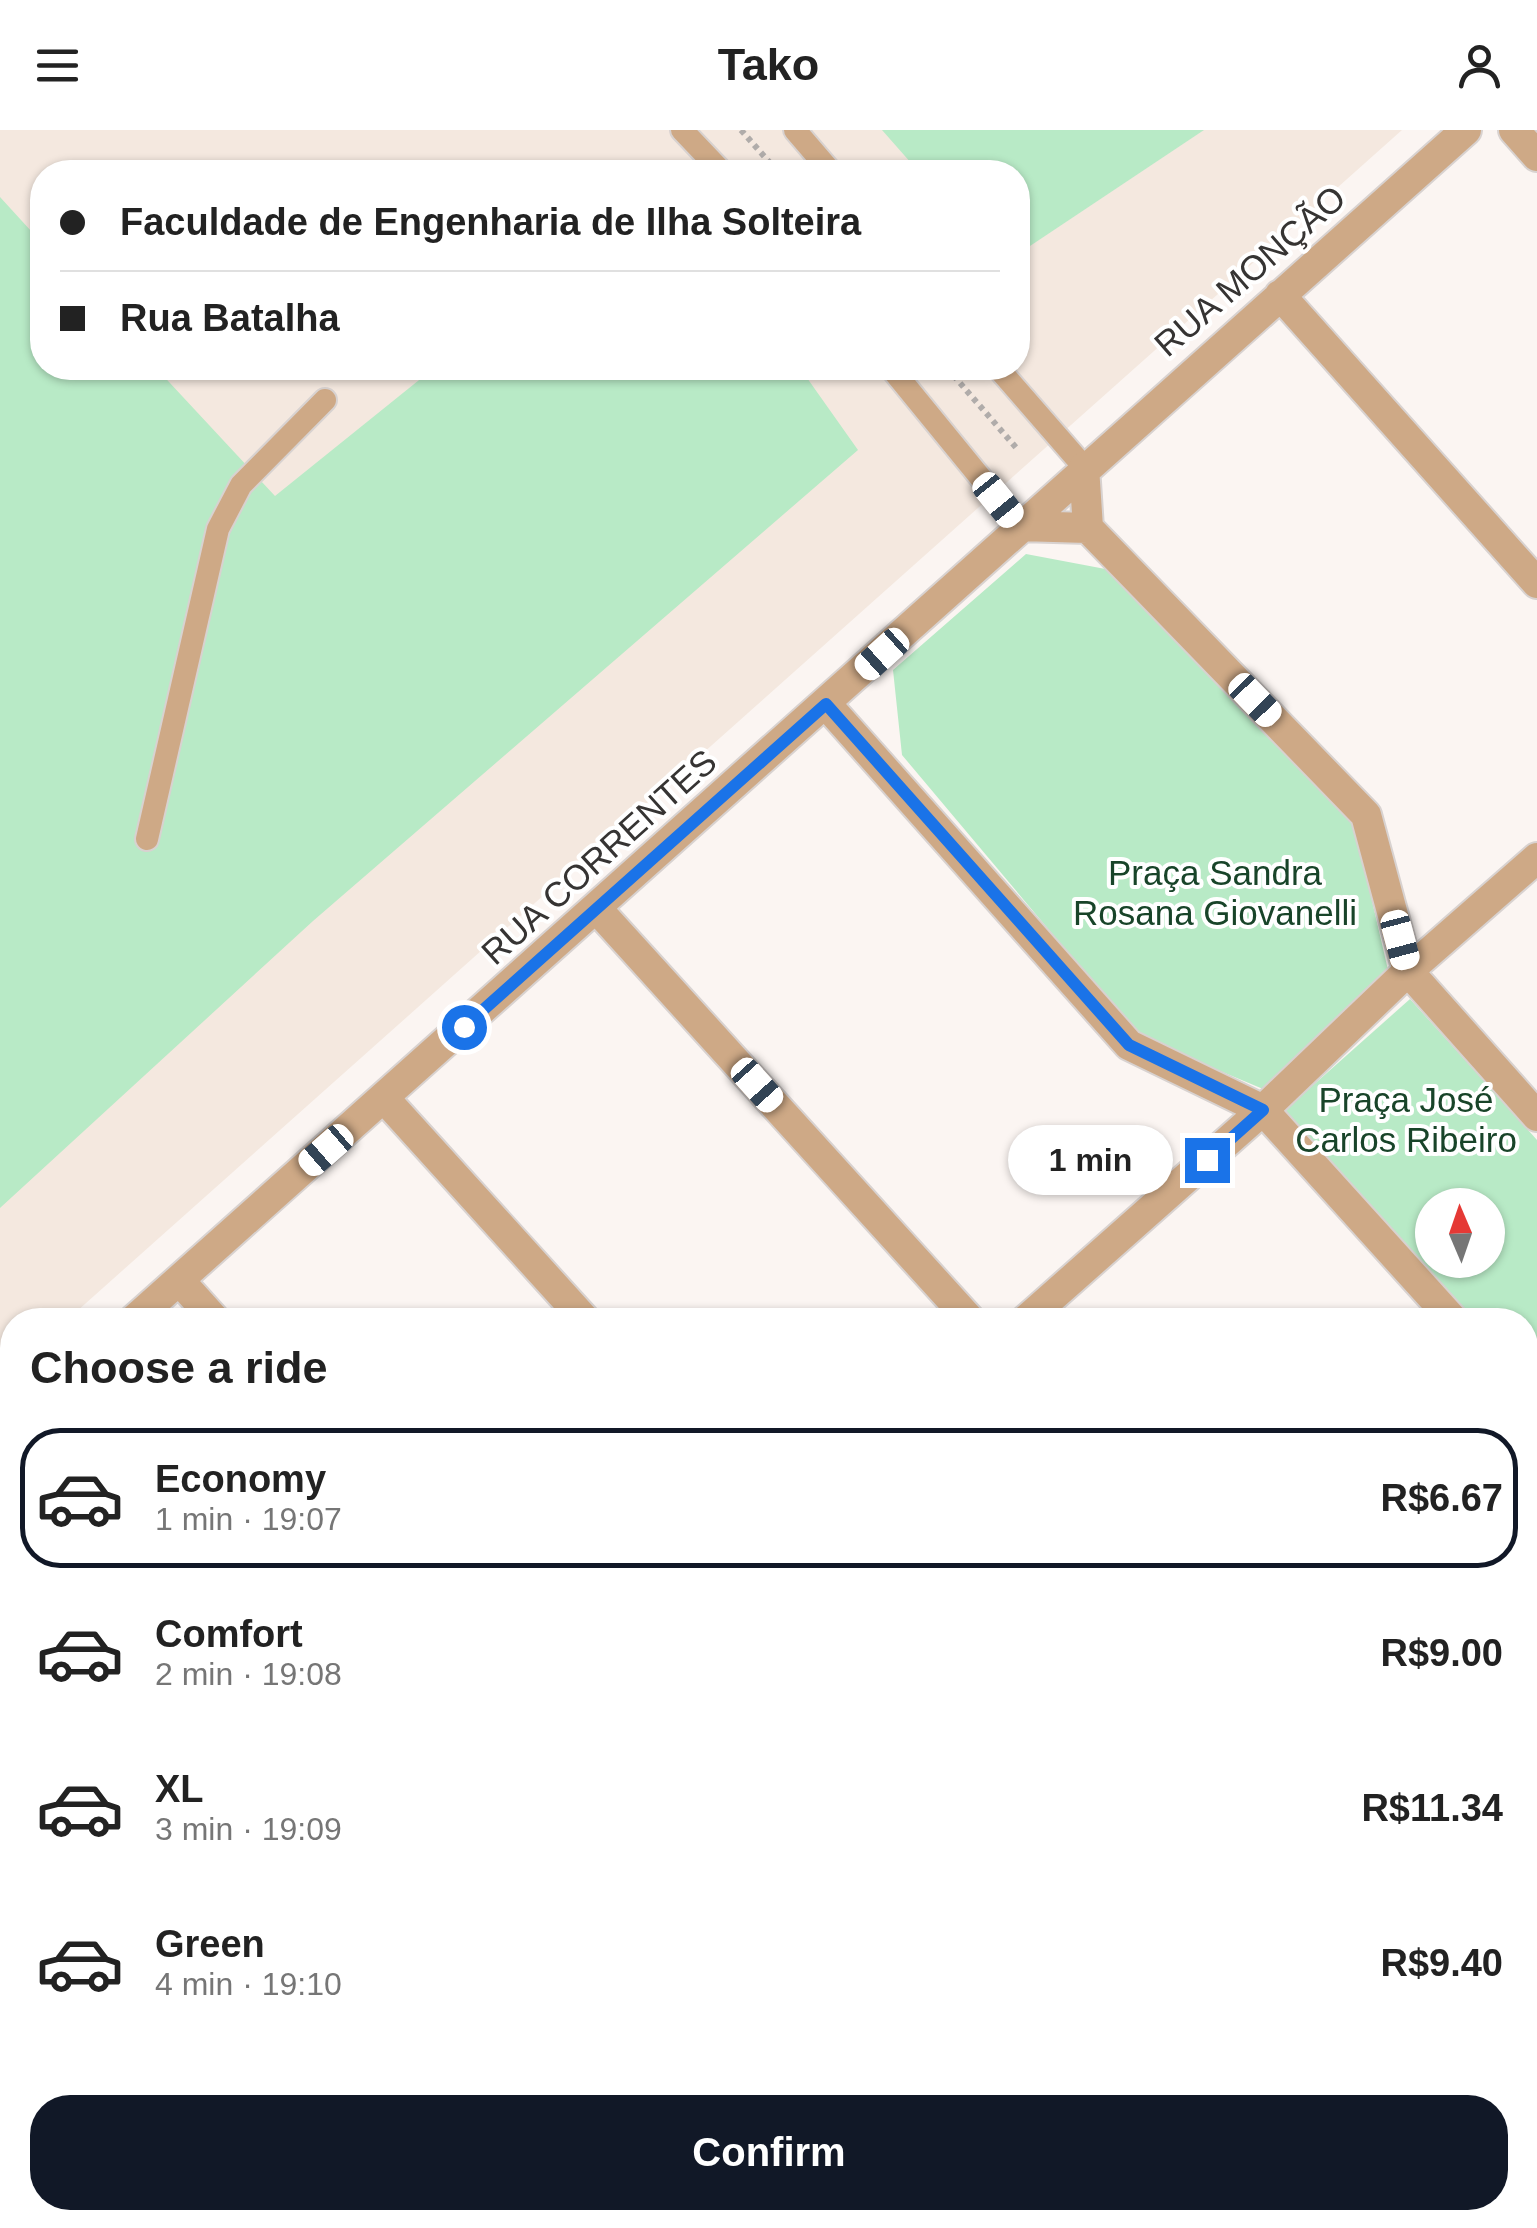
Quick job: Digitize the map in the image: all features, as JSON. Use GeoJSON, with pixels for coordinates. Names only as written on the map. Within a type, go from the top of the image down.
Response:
{"type":"FeatureCollection","features":[{"type":"Feature","properties":{"kind":"street","name":"RUA MONÇÃO"},"geometry":{"type":"LineString","coordinates":[[1020,526],[1466,130]]}},
{"type":"Feature","properties":{"kind":"street"},"geometry":{"type":"LineString","coordinates":[[1514,130],[1537,156]]}},
{"type":"Feature","properties":{"kind":"street"},"geometry":{"type":"LineString","coordinates":[[1280,295],[1537,583]]}},
{"type":"Feature","properties":{"kind":"street"},"geometry":{"type":"LineString","coordinates":[[1084,467],[1088,528],[1366,815],[1408,971],[1537,1116]]}},
{"type":"Feature","properties":{"kind":"street"},"geometry":{"type":"LineString","coordinates":[[1020,526],[1088,528]]}},
{"type":"Feature","properties":{"kind":"street","name":"RUA CORRENTES"},"geometry":{"type":"LineString","coordinates":[[148,1308],[826,704],[1020,526]]}},
{"type":"Feature","properties":{"kind":"street"},"geometry":{"type":"LineString","coordinates":[[826,704],[1129,1045],[1263,1110],[1442,1308]]}},
{"type":"Feature","properties":{"kind":"street"},"geometry":{"type":"LineString","coordinates":[[1047,1308],[1408,971],[1537,858]]}},
{"type":"Feature","properties":{"kind":"street"},"geometry":{"type":"LineString","coordinates":[[598,908],[959,1308]]}},
{"type":"Feature","properties":{"kind":"street"},"geometry":{"type":"LineString","coordinates":[[384,1098],[573,1308]]}},
{"type":"Feature","properties":{"kind":"street"},"geometry":{"type":"LineString","coordinates":[[180,1280],[204,1308]]}},
{"type":"Feature","properties":{"kind":"lane"},"geometry":{"type":"LineString","coordinates":[[682,130],[711,160]]}},
{"type":"Feature","properties":{"kind":"lane"},"geometry":{"type":"LineString","coordinates":[[795,130],[821,160]]}},
{"type":"Feature","properties":{"kind":"lane"},"geometry":{"type":"LineString","coordinates":[[901,380],[1020,526]]}},
{"type":"Feature","properties":{"kind":"lane"},"geometry":{"type":"LineString","coordinates":[[1008,380],[1084,467]]}},
{"type":"Feature","properties":{"kind":"lane"},"geometry":{"type":"LineString","coordinates":[[147,839],[218,529],[242,485],[325,400]]}},
{"type":"Feature","properties":{"kind":"path"},"geometry":{"type":"LineString","coordinates":[[741,130],[767,160]]}},
{"type":"Feature","properties":{"kind":"path"},"geometry":{"type":"LineString","coordinates":[[958,380],[1020,451]]}},
{"type":"Feature","properties":{"kind":"shaded area"},"geometry":{"type":"Polygon","coordinates":[[[0,130],[1402,130],[80,1308],[0,1308],[0,130]]]}},
{"type":"Feature","properties":{"kind":"green space"},"geometry":{"type":"Polygon","coordinates":[[[882,130],[1204,130],[1030,246],[1030,160],[908,160],[882,130]]]}},
{"type":"Feature","properties":{"kind":"green space"},"geometry":{"type":"Polygon","coordinates":[[[0,197],[30,230],[30,380],[167,380],[275,496],[419,380],[808,380],[858,450],[313,921],[0,1208],[0,197]]]}},
{"type":"Feature","properties":{"kind":"green space","name":"Praça Sandra Rosana Giovanelli"},"geometry":{"type":"Polygon","coordinates":[[[1026,554],[1116,571],[1354,823],[1388,970],[1263,1089],[1139,1037],[902,755],[893,670],[1026,554]]]}},
{"type":"Feature","properties":{"kind":"green space","name":"Praça José Carlos Ribeiro"},"geometry":{"type":"Polygon","coordinates":[[[1410,999],[1537,1140],[1537,1308],[1461,1308],[1434,1278],[1505,1278],[1505,1188],[1415,1188],[1415,1257],[1284,1111],[1410,999]]]}},
{"type":"Feature","properties":{"kind":"route"},"geometry":{"type":"LineString","coordinates":[[464,1027],[826,704],[1129,1045],[1263,1110],[1207,1160]]}}]}
